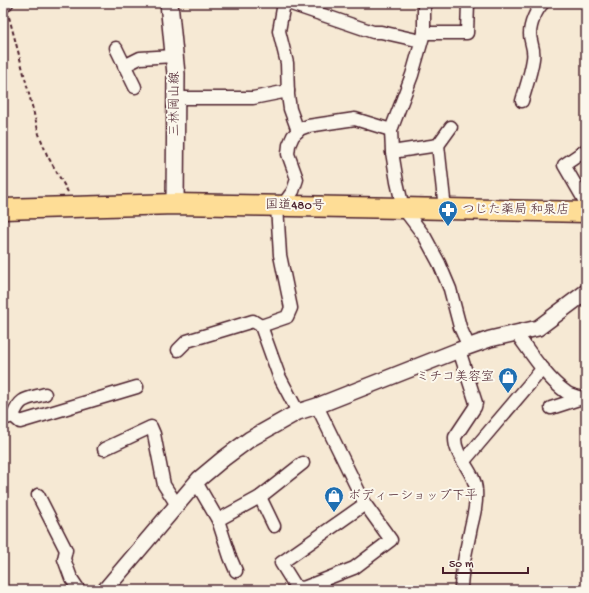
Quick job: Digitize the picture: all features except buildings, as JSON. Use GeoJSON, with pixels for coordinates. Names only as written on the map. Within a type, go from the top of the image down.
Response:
{"type":"FeatureCollection","features":[{"type":"Feature","properties":{"kind":"highway","name":"国道480号"},"geometry":{"type":"LineString","coordinates":[[3,209],[175,204],[586,212]]}},
{"type":"Feature","properties":{"kind":"main road","name":"三林岡山線"},"geometry":{"type":"LineString","coordinates":[[169,3],[176,74],[175,204]]}},
{"type":"Feature","properties":{"kind":"street"},"geometry":{"type":"LineString","coordinates":[[284,3],[279,31],[287,63],[290,109],[298,132]]}},
{"type":"Feature","properties":{"kind":"street"},"geometry":{"type":"LineString","coordinates":[[288,3],[373,32],[422,37],[467,33],[468,3]]}},
{"type":"Feature","properties":{"kind":"street"},"geometry":{"type":"LineString","coordinates":[[424,3],[422,37],[412,75],[391,130],[392,152],[397,182],[404,208],[414,221],[439,263],[450,289],[460,327],[476,403],[476,407],[455,437],[456,447],[476,483],[477,492],[461,574],[461,590]]}},
{"type":"Feature","properties":{"kind":"street"},"geometry":{"type":"LineString","coordinates":[[522,101],[533,61],[534,50],[530,35],[532,23],[539,7],[543,3]]}},
{"type":"Feature","properties":{"kind":"street"},"geometry":{"type":"LineString","coordinates":[[116,48],[135,87]]}},
{"type":"Feature","properties":{"kind":"street"},"geometry":{"type":"LineString","coordinates":[[124,66],[140,58],[174,56]]}},
{"type":"Feature","properties":{"kind":"street"},"geometry":{"type":"LineString","coordinates":[[175,98],[253,98],[288,91]]}},
{"type":"Feature","properties":{"kind":"street"},"geometry":{"type":"LineString","coordinates":[[261,326],[287,317],[291,308],[280,255],[279,206],[293,191],[297,178],[288,154],[289,145],[293,136],[308,126],[355,119],[391,130]]}},
{"type":"Feature","properties":{"kind":"street"},"geometry":{"type":"LineString","coordinates":[[445,209],[438,145],[451,127]]}},
{"type":"Feature","properties":{"kind":"street"},"geometry":{"type":"LineString","coordinates":[[392,152],[438,145]]}},
{"type":"Feature","properties":{"kind":"street"},"geometry":{"type":"LineString","coordinates":[[586,150],[564,165],[586,203]]}},
{"type":"Feature","properties":{"kind":"street"},"geometry":{"type":"LineString","coordinates":[[105,590],[196,482],[250,439],[298,412],[317,406],[464,348],[490,339],[538,328],[584,298]]}},
{"type":"Feature","properties":{"kind":"street"},"geometry":{"type":"LineString","coordinates":[[178,350],[187,341],[253,321],[261,326],[279,376],[298,412]]}},
{"type":"Feature","properties":{"kind":"street"},"geometry":{"type":"LineString","coordinates":[[516,332],[543,368],[559,386],[568,393],[583,398]]}},
{"type":"Feature","properties":{"kind":"street"},"geometry":{"type":"LineString","coordinates":[[464,461],[543,368]]}},
{"type":"Feature","properties":{"kind":"street"},"geometry":{"type":"LineString","coordinates":[[45,394],[22,401],[8,418],[20,422],[137,386]]}},
{"type":"Feature","properties":{"kind":"street"},"geometry":{"type":"LineString","coordinates":[[551,408],[583,398]]}},
{"type":"Feature","properties":{"kind":"street"},"geometry":{"type":"LineString","coordinates":[[317,406],[365,504],[391,540],[354,568],[303,588],[296,587],[281,564],[365,504]]}},
{"type":"Feature","properties":{"kind":"street"},"geometry":{"type":"LineString","coordinates":[[104,450],[152,427],[164,485],[177,505]]}},
{"type":"Feature","properties":{"kind":"street"},"geometry":{"type":"LineString","coordinates":[[218,520],[260,497],[302,463]]}},
{"type":"Feature","properties":{"kind":"street"},"geometry":{"type":"LineString","coordinates":[[196,482],[218,520],[230,557],[236,570]]}},
{"type":"Feature","properties":{"kind":"street"},"geometry":{"type":"LineString","coordinates":[[38,495],[66,550],[64,559],[71,578],[79,590]]}},
{"type":"Feature","properties":{"kind":"street"},"geometry":{"type":"LineString","coordinates":[[260,497],[274,526]]}},
{"type":"Feature","properties":{"kind":"path"},"geometry":{"type":"LineString","coordinates":[[5,5],[39,134],[47,155],[77,207]]}},
{"type":"Feature","properties":{"kind":"place","name":"つじた薬局 和泉店"},"geometry":{"type":"Point","coordinates":[448,227]}},
{"type":"Feature","properties":{"kind":"place","name":"ミチコ美容室"},"geometry":{"type":"Point","coordinates":[508,394]}},
{"type":"Feature","properties":{"kind":"place","name":"ボディーショップ下平"},"geometry":{"type":"Point","coordinates":[334,513]}}]}
